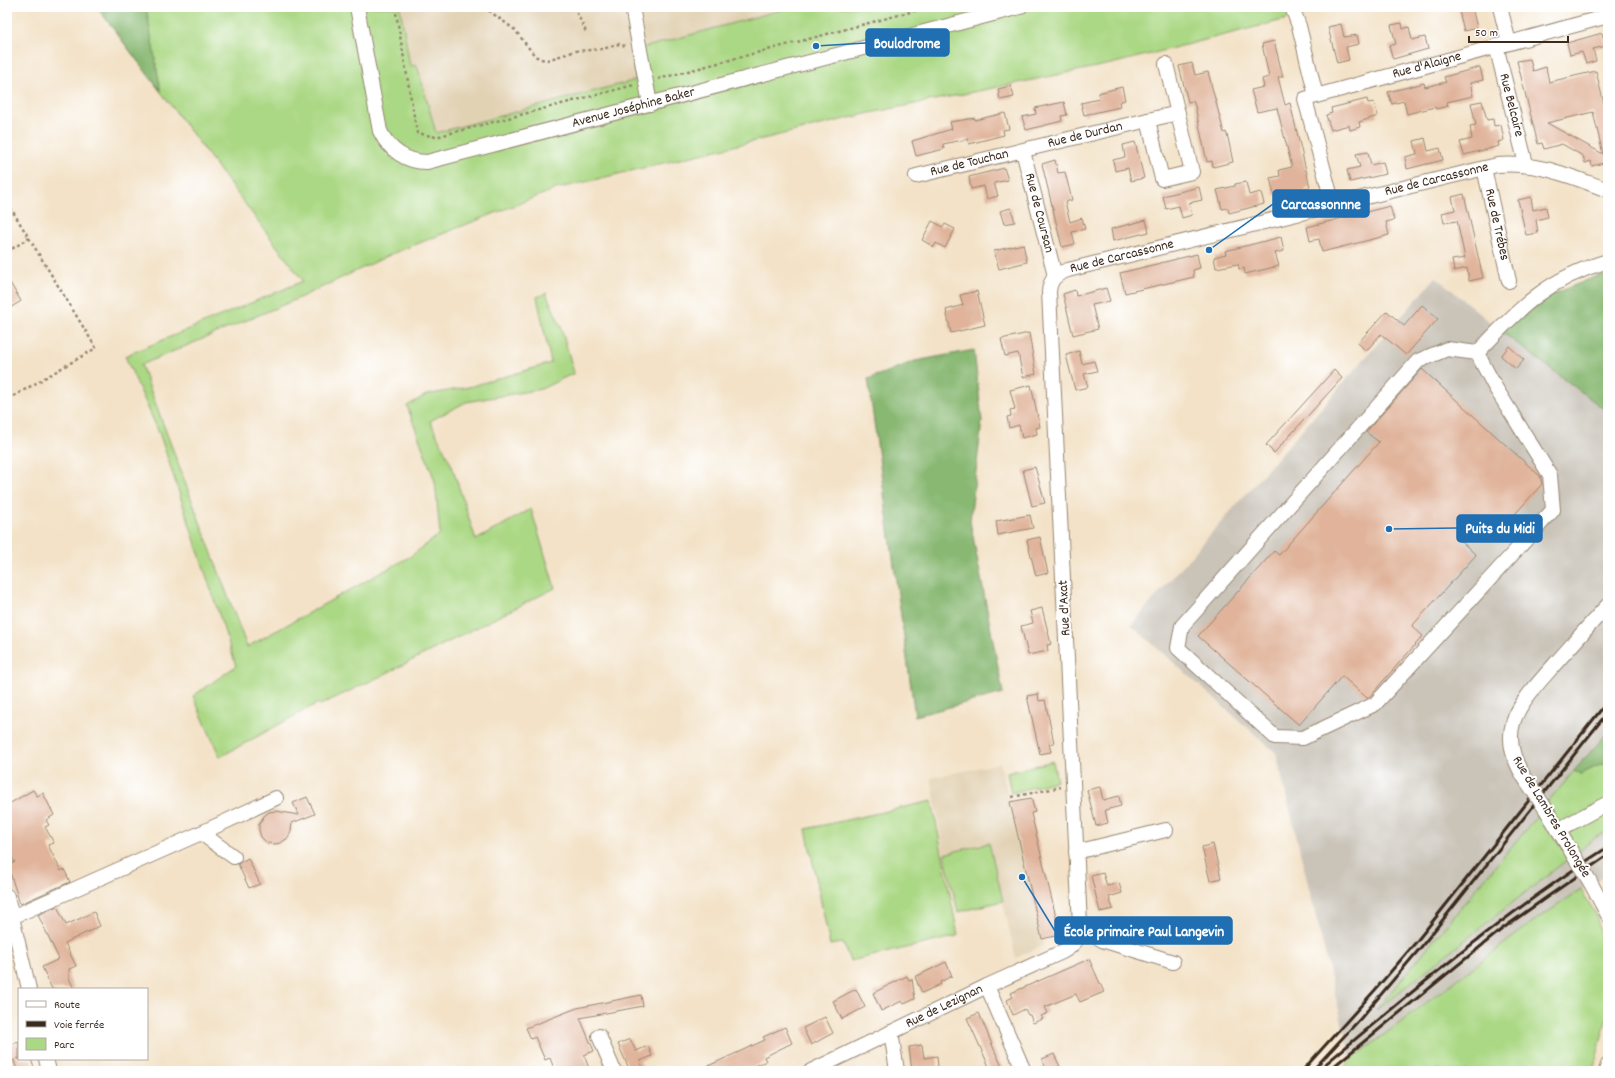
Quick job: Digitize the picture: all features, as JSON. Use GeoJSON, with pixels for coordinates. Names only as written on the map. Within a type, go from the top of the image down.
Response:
{"type":"FeatureCollection","features":[{"type":"Feature","properties":{"kind":"street","name":"Avenue Joséphine Baker"},"geometry":{"type":"LineString","coordinates":[[357,7],[380,131],[391,148],[402,156],[414,161],[433,162],[1020,7]]}},
{"type":"Feature","properties":{"kind":"street"},"geometry":{"type":"LineString","coordinates":[[632,7],[639,84],[650,104]]}},
{"type":"Feature","properties":{"kind":"street"},"geometry":{"type":"LineString","coordinates":[[1292,7],[1299,26],[1316,96],[1305,99],[1333,205]]}},
{"type":"Feature","properties":{"kind":"street"},"geometry":{"type":"LineString","coordinates":[[1298,7],[1299,26]]}},
{"type":"Feature","properties":{"kind":"street","name":"Rue Belcaire"},"geometry":{"type":"LineString","coordinates":[[1500,7],[1502,45],[1526,164]]}},
{"type":"Feature","properties":{"kind":"street","name":"Rue d'Alaigne"},"geometry":{"type":"LineString","coordinates":[[1316,96],[1608,16]]}},
{"type":"Feature","properties":{"kind":"street"},"geometry":{"type":"LineString","coordinates":[[1148,120],[1162,179],[1192,172],[1166,64]]}},
{"type":"Feature","properties":{"kind":"street","name":"Rue de Durdan"},"geometry":{"type":"LineString","coordinates":[[1024,151],[1178,113]]}},
{"type":"Feature","properties":{"kind":"street","name":"Rue de Touchan"},"geometry":{"type":"LineString","coordinates":[[916,176],[1024,151]]}},
{"type":"Feature","properties":{"kind":"street","name":"Rue de Coursan"},"geometry":{"type":"LineString","coordinates":[[1024,151],[1055,276]]}},
{"type":"Feature","properties":{"kind":"street","name":"Rue de Carcassonne"},"geometry":{"type":"LineString","coordinates":[[1055,276],[1061,272],[1076,268],[1484,168],[1506,164],[1526,164],[1554,171],[1608,190]]}},
{"type":"Feature","properties":{"kind":"street","name":"Rue de Trébes"},"geometry":{"type":"LineString","coordinates":[[1484,168],[1509,281]]}},
{"type":"Feature","properties":{"kind":"street"},"geometry":{"type":"LineString","coordinates":[[1477,353],[1523,305],[1542,291],[1571,274],[1608,261]]}},
{"type":"Feature","properties":{"kind":"street","name":"Rue d'Axat"},"geometry":{"type":"LineString","coordinates":[[1055,276],[1049,286],[1049,292],[1080,925],[1079,936],[1076,941]]}},
{"type":"Feature","properties":{"kind":"street"},"geometry":{"type":"LineString","coordinates":[[1447,349],[1477,353],[1495,387],[1550,475],[1553,510],[1375,704],[1302,738],[1275,737],[1178,648],[1182,626],[1418,361],[1447,349]]}},
{"type":"Feature","properties":{"kind":"street","name":"Rue de Lambres Prolongée"},"geometry":{"type":"LineString","coordinates":[[1608,604],[1533,689],[1516,713],[1511,729],[1512,752],[1517,766],[1589,880],[1608,915]]}},
{"type":"Feature","properties":{"kind":"street"},"geometry":{"type":"LineString","coordinates":[[12,917],[276,798]]}},
{"type":"Feature","properties":{"kind":"street"},"geometry":{"type":"LineString","coordinates":[[1558,830],[1608,804]]}},
{"type":"Feature","properties":{"kind":"street"},"geometry":{"type":"LineString","coordinates":[[1076,852],[1166,830]]}},
{"type":"Feature","properties":{"kind":"street"},"geometry":{"type":"LineString","coordinates":[[201,833],[234,857]]}},
{"type":"Feature","properties":{"kind":"street"},"geometry":{"type":"LineString","coordinates":[[7,896],[29,988]]}},
{"type":"Feature","properties":{"kind":"street"},"geometry":{"type":"LineString","coordinates":[[1080,925],[1102,940],[1173,962]]}},
{"type":"Feature","properties":{"kind":"street","name":"Rue de Lezignan"},"geometry":{"type":"LineString","coordinates":[[811,1071],[987,986],[1062,952],[1076,941]]}},
{"type":"Feature","properties":{"kind":"street"},"geometry":{"type":"LineString","coordinates":[[987,986],[1024,1071]]}},
{"type":"Feature","properties":{"kind":"street"},"geometry":{"type":"LineString","coordinates":[[891,1032],[897,1071]]}},
{"type":"Feature","properties":{"kind":"street"},"geometry":{"type":"LineString","coordinates":[[599,1036],[614,1071]]}},
{"type":"Feature","properties":{"kind":"street"},"geometry":{"type":"LineString","coordinates":[[46,1060],[49,1071]]}},
{"type":"Feature","properties":{"kind":"street"},"geometry":{"type":"LineString","coordinates":[[1606,1071],[1608,1065]]}},
{"type":"Feature","properties":{"kind":"path"},"geometry":{"type":"LineString","coordinates":[[395,7],[417,133],[436,137],[929,7]]}},
{"type":"Feature","properties":{"kind":"path"},"geometry":{"type":"LineString","coordinates":[[484,7],[515,30],[535,56],[541,59],[547,60],[576,51],[603,49],[619,44],[624,44],[627,50]]}},
{"type":"Feature","properties":{"kind":"path"},"geometry":{"type":"LineString","coordinates":[[574,7],[586,32]]}},
{"type":"Feature","properties":{"kind":"path"},"geometry":{"type":"LineString","coordinates":[[631,78],[639,84]]}},
{"type":"Feature","properties":{"kind":"path"},"geometry":{"type":"LineString","coordinates":[[7,202],[96,348],[7,400]]}},
{"type":"Feature","properties":{"kind":"path"},"geometry":{"type":"LineString","coordinates":[[7,252],[30,238]]}},
{"type":"Feature","properties":{"kind":"path"},"geometry":{"type":"LineString","coordinates":[[1012,797],[1074,784]]}},
{"type":"Feature","properties":{"kind":"shaded area"},"geometry":{"type":"Polygon","coordinates":[[[400,7],[792,7],[631,50],[636,80],[436,133],[417,65],[410,66],[400,7]]]}},
{"type":"Feature","properties":{"kind":"shaded area"},"geometry":{"type":"Polygon","coordinates":[[[1436,277],[1502,332],[1608,412],[1608,873],[1534,921],[1351,1060],[1276,753],[1131,625],[1436,277]]]}},
{"type":"Feature","properties":{"kind":"shaded area"},"geometry":{"type":"Polygon","coordinates":[[[1000,763],[1010,802],[1031,798],[1035,812],[1031,813],[1057,920],[1061,920],[1043,939],[1044,945],[1016,958],[989,844],[944,854],[931,778],[1000,763]]]}},
{"type":"Feature","properties":{"kind":"green space"},"geometry":{"type":"Polygon","coordinates":[[[97,7],[400,7],[410,66],[417,65],[436,133],[636,80],[631,51],[792,7],[1334,7],[1111,64],[870,113],[556,189],[394,253],[297,299],[141,365],[247,647],[411,556],[440,534],[435,481],[407,406],[426,395],[469,387],[551,363],[537,297],[546,293],[561,327],[574,373],[541,389],[466,402],[430,421],[452,466],[476,540],[531,509],[555,588],[377,678],[320,705],[318,703],[220,757],[193,696],[236,666],[160,435],[125,356],[303,281],[97,7]]]}},
{"type":"Feature","properties":{"kind":"green space"},"geometry":{"type":"Polygon","coordinates":[[[97,7],[146,7],[161,92],[97,7]]]}},
{"type":"Feature","properties":{"kind":"green space"},"geometry":{"type":"Polygon","coordinates":[[[1608,275],[1608,412],[1502,332],[1548,296],[1597,276],[1608,275]]]}},
{"type":"Feature","properties":{"kind":"green space"},"geometry":{"type":"Polygon","coordinates":[[[974,350],[982,421],[970,521],[1003,693],[915,716],[868,379],[915,361],[974,350]]]}},
{"type":"Feature","properties":{"kind":"green space"},"geometry":{"type":"Polygon","coordinates":[[[1608,732],[1608,761],[1581,774],[1574,771],[1608,732]]]}},
{"type":"Feature","properties":{"kind":"green space"},"geometry":{"type":"Polygon","coordinates":[[[1053,761],[1057,781],[1011,793],[1007,773],[1053,761]]]}},
{"type":"Feature","properties":{"kind":"green space"},"geometry":{"type":"Polygon","coordinates":[[[1608,761],[1608,831],[1596,837],[1376,1010],[1574,771],[1581,774],[1608,761]]]}},
{"type":"Feature","properties":{"kind":"green space"},"geometry":{"type":"Polygon","coordinates":[[[932,801],[958,936],[850,961],[843,943],[830,945],[806,829],[932,801]]]}},
{"type":"Feature","properties":{"kind":"green space"},"geometry":{"type":"Polygon","coordinates":[[[989,843],[1003,901],[958,912],[944,854],[989,843]]]}},
{"type":"Feature","properties":{"kind":"green space"},"geometry":{"type":"Polygon","coordinates":[[[1581,890],[1596,914],[1607,957],[1608,967],[1608,1014],[1593,1071],[1340,1071],[1351,1060],[1534,921],[1581,890]]]}},
{"type":"Feature","properties":{"kind":"building"},"geometry":{"type":"Polygon","coordinates":[[[1458,7],[1472,7],[1477,28],[1464,31],[1458,7]]]}},
{"type":"Feature","properties":{"kind":"building"},"geometry":{"type":"Polygon","coordinates":[[[1402,23],[1403,29],[1409,27],[1412,40],[1425,37],[1428,49],[1393,59],[1389,46],[1396,44],[1391,25],[1402,23]]]}},
{"type":"Feature","properties":{"kind":"building"},"geometry":{"type":"Polygon","coordinates":[[[1341,24],[1344,37],[1357,35],[1359,44],[1346,47],[1349,60],[1337,63],[1328,27],[1341,24]]]}},
{"type":"Feature","properties":{"kind":"building"},"geometry":{"type":"Polygon","coordinates":[[[1602,33],[1606,46],[1593,49],[1596,61],[1586,64],[1582,52],[1570,55],[1567,43],[1602,33]]]}},
{"type":"Feature","properties":{"kind":"building"},"geometry":{"type":"Polygon","coordinates":[[[1274,41],[1283,77],[1278,77],[1285,105],[1290,103],[1310,187],[1305,188],[1307,194],[1292,197],[1290,192],[1274,195],[1270,178],[1280,176],[1279,170],[1292,167],[1277,108],[1257,112],[1251,90],[1264,87],[1262,79],[1269,77],[1262,44],[1274,41]]]}},
{"type":"Feature","properties":{"kind":"building"},"geometry":{"type":"Polygon","coordinates":[[[1530,59],[1533,71],[1546,67],[1549,82],[1596,71],[1608,121],[1608,162],[1592,166],[1591,161],[1585,163],[1583,156],[1562,144],[1544,149],[1542,143],[1538,144],[1517,61],[1530,59]],[[1593,112],[1547,123],[1603,154],[1593,112]]]}},
{"type":"Feature","properties":{"kind":"building"},"geometry":{"type":"Polygon","coordinates":[[[1192,63],[1195,75],[1208,72],[1224,133],[1226,132],[1228,138],[1233,162],[1213,167],[1212,161],[1207,162],[1195,106],[1193,101],[1188,102],[1179,66],[1192,63]]]}},
{"type":"Feature","properties":{"kind":"building"},"geometry":{"type":"Polygon","coordinates":[[[1480,67],[1483,80],[1470,83],[1473,96],[1447,102],[1448,106],[1436,109],[1435,107],[1407,114],[1404,101],[1392,104],[1388,92],[1424,83],[1425,87],[1446,82],[1444,77],[1480,67]]]}},
{"type":"Feature","properties":{"kind":"building"},"geometry":{"type":"Polygon","coordinates":[[[1011,86],[1014,97],[1000,100],[998,89],[1011,86]]]}},
{"type":"Feature","properties":{"kind":"building"},"geometry":{"type":"Polygon","coordinates":[[[1122,87],[1125,100],[1119,102],[1120,107],[1084,115],[1081,103],[1099,99],[1098,93],[1122,87]]]}},
{"type":"Feature","properties":{"kind":"building"},"geometry":{"type":"Polygon","coordinates":[[[1367,99],[1368,103],[1374,102],[1378,116],[1359,122],[1360,127],[1350,130],[1349,125],[1331,130],[1326,115],[1332,113],[1331,108],[1367,99]]]}},
{"type":"Feature","properties":{"kind":"building"},"geometry":{"type":"Polygon","coordinates":[[[1482,101],[1487,120],[1493,119],[1494,126],[1501,125],[1504,140],[1498,142],[1499,146],[1464,155],[1460,142],[1472,139],[1470,126],[1476,125],[1471,103],[1482,101]]]}},
{"type":"Feature","properties":{"kind":"building"},"geometry":{"type":"Polygon","coordinates":[[[1064,102],[1067,115],[1061,116],[1062,121],[1026,130],[1022,117],[1036,114],[1035,108],[1064,102]]]}},
{"type":"Feature","properties":{"kind":"building"},"geometry":{"type":"Polygon","coordinates":[[[1005,113],[1009,129],[1003,130],[1004,135],[969,144],[968,139],[943,144],[944,149],[916,156],[912,141],[952,129],[950,122],[975,118],[975,120],[1005,113]]]}},
{"type":"Feature","properties":{"kind":"building"},"geometry":{"type":"Polygon","coordinates":[[[1425,138],[1428,151],[1440,148],[1443,160],[1407,169],[1405,157],[1417,154],[1414,141],[1425,138]]]}},
{"type":"Feature","properties":{"kind":"building"},"geometry":{"type":"Polygon","coordinates":[[[1135,142],[1144,178],[1131,181],[1128,168],[1115,171],[1113,160],[1125,157],[1123,145],[1135,142]]]}},
{"type":"Feature","properties":{"kind":"building"},"geometry":{"type":"Polygon","coordinates":[[[1368,152],[1371,165],[1383,162],[1386,174],[1350,182],[1347,170],[1360,167],[1356,154],[1368,152]]]}},
{"type":"Feature","properties":{"kind":"building"},"geometry":{"type":"Polygon","coordinates":[[[1055,160],[1058,173],[1065,172],[1072,200],[1065,202],[1070,222],[1082,218],[1085,229],[1072,232],[1075,244],[1062,247],[1042,164],[1055,160]]]}},
{"type":"Feature","properties":{"kind":"building"},"geometry":{"type":"Polygon","coordinates":[[[1004,168],[1008,180],[994,183],[998,196],[987,199],[984,186],[971,189],[969,177],[1004,168]]]}},
{"type":"Feature","properties":{"kind":"building"},"geometry":{"type":"Polygon","coordinates":[[[1246,182],[1249,195],[1261,192],[1264,204],[1229,213],[1228,208],[1222,209],[1217,190],[1246,182]]]}},
{"type":"Feature","properties":{"kind":"building"},"geometry":{"type":"Polygon","coordinates":[[[1199,187],[1202,200],[1189,203],[1192,215],[1182,218],[1179,206],[1166,209],[1163,196],[1199,187]]]}},
{"type":"Feature","properties":{"kind":"building"},"geometry":{"type":"Polygon","coordinates":[[[1464,194],[1483,278],[1469,281],[1467,268],[1454,271],[1452,260],[1465,258],[1457,221],[1444,223],[1442,213],[1455,210],[1452,197],[1464,194]]]}},
{"type":"Feature","properties":{"kind":"building"},"geometry":{"type":"Polygon","coordinates":[[[1531,197],[1533,210],[1546,207],[1548,217],[1536,220],[1538,233],[1526,235],[1518,200],[1531,197]]]}},
{"type":"Feature","properties":{"kind":"building"},"geometry":{"type":"Polygon","coordinates":[[[1390,206],[1394,220],[1386,222],[1389,235],[1322,252],[1319,239],[1310,241],[1307,227],[1390,206]]]}},
{"type":"Feature","properties":{"kind":"building"},"geometry":{"type":"Polygon","coordinates":[[[1011,208],[1015,222],[1004,224],[1000,211],[1011,208]]]}},
{"type":"Feature","properties":{"kind":"building"},"geometry":{"type":"Polygon","coordinates":[[[1146,220],[1149,232],[1113,241],[1111,229],[1146,220]]]}},
{"type":"Feature","properties":{"kind":"building"},"geometry":{"type":"Polygon","coordinates":[[[932,221],[943,227],[945,224],[955,229],[945,248],[936,243],[934,247],[922,240],[932,221]]]}},
{"type":"Feature","properties":{"kind":"building"},"geometry":{"type":"Polygon","coordinates":[[[1281,237],[1284,251],[1275,253],[1279,266],[1245,274],[1244,268],[1239,269],[1238,264],[1216,268],[1214,257],[1226,254],[1225,251],[1281,237]]]}},
{"type":"Feature","properties":{"kind":"building"},"geometry":{"type":"Polygon","coordinates":[[[1023,244],[1027,262],[999,269],[994,251],[1023,244]]]}},
{"type":"Feature","properties":{"kind":"building"},"geometry":{"type":"Polygon","coordinates":[[[1197,254],[1200,268],[1193,270],[1194,277],[1125,293],[1120,273],[1197,254]]]}},
{"type":"Feature","properties":{"kind":"building"},"geometry":{"type":"Polygon","coordinates":[[[7,278],[21,301],[7,310],[7,278]]]}},
{"type":"Feature","properties":{"kind":"building"},"geometry":{"type":"Polygon","coordinates":[[[1106,288],[1110,301],[1092,305],[1098,329],[1073,335],[1063,294],[1075,290],[1076,296],[1106,288]]]}},
{"type":"Feature","properties":{"kind":"building"},"geometry":{"type":"Polygon","coordinates":[[[977,291],[985,325],[951,333],[946,310],[963,305],[960,295],[977,291]]]}},
{"type":"Feature","properties":{"kind":"building"},"geometry":{"type":"Polygon","coordinates":[[[1422,305],[1438,319],[1406,355],[1381,334],[1366,351],[1358,343],[1387,311],[1404,326],[1422,305]]]}},
{"type":"Feature","properties":{"kind":"building"},"geometry":{"type":"Polygon","coordinates":[[[1029,333],[1036,374],[1023,377],[1018,353],[1005,356],[1001,339],[1029,333]]]}},
{"type":"Feature","properties":{"kind":"building"},"geometry":{"type":"Polygon","coordinates":[[[1509,346],[1524,360],[1516,369],[1501,356],[1509,346]]]}},
{"type":"Feature","properties":{"kind":"building"},"geometry":{"type":"Polygon","coordinates":[[[1079,351],[1082,364],[1094,361],[1097,371],[1084,374],[1088,387],[1075,390],[1066,355],[1079,351]]]}},
{"type":"Feature","properties":{"kind":"building"},"geometry":{"type":"Polygon","coordinates":[[[1422,369],[1540,476],[1542,484],[1507,523],[1498,515],[1485,530],[1478,523],[1461,541],[1476,555],[1412,626],[1423,636],[1369,697],[1367,698],[1342,676],[1299,725],[1198,636],[1274,551],[1279,555],[1379,442],[1366,432],[1422,369]]]}},
{"type":"Feature","properties":{"kind":"building"},"geometry":{"type":"Polygon","coordinates":[[[1334,370],[1342,378],[1274,453],[1266,445],[1334,370]]]}},
{"type":"Feature","properties":{"kind":"building"},"geometry":{"type":"Polygon","coordinates":[[[1031,385],[1040,427],[1036,428],[1037,434],[1022,438],[1019,425],[1009,428],[1007,417],[1011,416],[1010,410],[1015,409],[1010,390],[1031,385]]]}},
{"type":"Feature","properties":{"kind":"building"},"geometry":{"type":"Polygon","coordinates":[[[1035,467],[1045,503],[1032,506],[1023,470],[1035,467]]]}},
{"type":"Feature","properties":{"kind":"building"},"geometry":{"type":"Polygon","coordinates":[[[1030,515],[1033,528],[998,535],[996,521],[1030,515]]]}},
{"type":"Feature","properties":{"kind":"building"},"geometry":{"type":"Polygon","coordinates":[[[1040,537],[1048,573],[1036,576],[1027,540],[1040,537]]]}},
{"type":"Feature","properties":{"kind":"building"},"geometry":{"type":"Polygon","coordinates":[[[1042,608],[1051,644],[1047,645],[1048,651],[1028,655],[1021,626],[1033,623],[1030,611],[1042,608]]]}},
{"type":"Feature","properties":{"kind":"building"},"geometry":{"type":"Polygon","coordinates":[[[1038,694],[1039,701],[1045,700],[1054,743],[1049,744],[1051,752],[1040,754],[1027,696],[1038,694]]]}},
{"type":"Feature","properties":{"kind":"building"},"geometry":{"type":"Polygon","coordinates":[[[1100,787],[1103,800],[1119,796],[1121,806],[1105,810],[1108,823],[1096,826],[1087,790],[1100,787]]]}},
{"type":"Feature","properties":{"kind":"building"},"geometry":{"type":"Polygon","coordinates":[[[33,790],[37,796],[43,793],[54,815],[46,820],[49,825],[45,827],[54,843],[48,845],[61,871],[64,869],[70,882],[20,904],[8,866],[15,862],[7,848],[7,805],[33,790]]]}},
{"type":"Feature","properties":{"kind":"building"},"geometry":{"type":"Polygon","coordinates":[[[307,797],[315,814],[292,823],[288,838],[275,844],[267,843],[261,837],[259,824],[264,816],[269,812],[276,811],[299,815],[293,803],[307,797]]]}},
{"type":"Feature","properties":{"kind":"building"},"geometry":{"type":"Polygon","coordinates":[[[1031,798],[1035,812],[1031,813],[1057,921],[1061,920],[1064,934],[1042,939],[1010,802],[1031,798]]]}},
{"type":"Feature","properties":{"kind":"building"},"geometry":{"type":"Polygon","coordinates":[[[1213,844],[1221,878],[1210,881],[1202,847],[1213,844]]]}},
{"type":"Feature","properties":{"kind":"building"},"geometry":{"type":"Polygon","coordinates":[[[248,858],[260,884],[249,888],[238,864],[248,858]]]}},
{"type":"Feature","properties":{"kind":"building"},"geometry":{"type":"Polygon","coordinates":[[[1103,873],[1107,886],[1119,883],[1122,893],[1109,897],[1113,909],[1100,912],[1091,876],[1103,873]]]}},
{"type":"Feature","properties":{"kind":"building"},"geometry":{"type":"Polygon","coordinates":[[[57,906],[66,925],[94,912],[100,926],[65,943],[76,966],[69,969],[69,978],[74,988],[52,988],[42,967],[59,959],[38,915],[57,906]]]}},
{"type":"Feature","properties":{"kind":"building"},"geometry":{"type":"Polygon","coordinates":[[[1089,959],[1104,992],[1080,1002],[1076,994],[1045,1007],[1048,1013],[1041,1016],[1043,1019],[1033,1023],[1030,1015],[1028,1015],[1025,1009],[1013,1015],[1007,1000],[1013,997],[1011,993],[1089,959]]]}},
{"type":"Feature","properties":{"kind":"building"},"geometry":{"type":"Polygon","coordinates":[[[946,962],[952,976],[940,982],[941,984],[922,993],[915,977],[946,962]]]}},
{"type":"Feature","properties":{"kind":"building"},"geometry":{"type":"Polygon","coordinates":[[[907,976],[909,980],[912,979],[915,999],[904,1004],[902,1001],[881,1011],[873,993],[907,976]]]}},
{"type":"Feature","properties":{"kind":"building"},"geometry":{"type":"Polygon","coordinates":[[[856,989],[865,1007],[842,1019],[833,1001],[856,989]]]}},
{"type":"Feature","properties":{"kind":"building"},"geometry":{"type":"Polygon","coordinates":[[[641,995],[643,1006],[580,1018],[594,1051],[584,1055],[590,1071],[555,1071],[550,1058],[545,1060],[535,1037],[531,1039],[526,1028],[577,1008],[641,995]]]}},
{"type":"Feature","properties":{"kind":"building"},"geometry":{"type":"Polygon","coordinates":[[[979,1013],[1004,1071],[991,1071],[967,1018],[979,1013]]]}},
{"type":"Feature","properties":{"kind":"building"},"geometry":{"type":"Polygon","coordinates":[[[825,1017],[833,1033],[811,1045],[803,1028],[825,1017]]]}},
{"type":"Feature","properties":{"kind":"building"},"geometry":{"type":"Polygon","coordinates":[[[785,1027],[792,1043],[764,1057],[766,1061],[745,1071],[697,1071],[765,1040],[763,1037],[785,1027]]]}},
{"type":"Feature","properties":{"kind":"building"},"geometry":{"type":"Polygon","coordinates":[[[630,1039],[636,1051],[648,1046],[652,1056],[640,1061],[644,1071],[630,1071],[618,1044],[630,1039]]]}},
{"type":"Feature","properties":{"kind":"building"},"geometry":{"type":"Polygon","coordinates":[[[18,1042],[17,1059],[31,1060],[34,1068],[17,1071],[14,1060],[7,1062],[7,1045],[18,1042]]]}},
{"type":"Feature","properties":{"kind":"building"},"geometry":{"type":"Polygon","coordinates":[[[922,1045],[924,1058],[937,1056],[938,1067],[925,1069],[926,1071],[912,1071],[909,1047],[922,1045]]]}},
{"type":"Feature","properties":{"kind":"building"},"geometry":{"type":"Polygon","coordinates":[[[1054,1054],[1062,1071],[1047,1071],[1042,1059],[1054,1054]]]}},
{"type":"Feature","properties":{"kind":"railway"},"geometry":{"type":"LineString","coordinates":[[1302,1071],[1417,941],[1608,701]]}},
{"type":"Feature","properties":{"kind":"railway"},"geometry":{"type":"LineString","coordinates":[[1312,1071],[1361,1018],[1422,946],[1608,712]]}},
{"type":"Feature","properties":{"kind":"railway"},"geometry":{"type":"LineString","coordinates":[[1322,1067],[1461,952],[1533,898],[1608,847]]}},
{"type":"Feature","properties":{"kind":"railway"},"geometry":{"type":"LineString","coordinates":[[1328,1071],[1502,929],[1608,855]]}},
{"type":"Feature","properties":{"kind":"place","name":"Boulodrome"},"geometry":{"type":"Point","coordinates":[816,46]}},
{"type":"Feature","properties":{"kind":"place","name":"Carcassonnne"},"geometry":{"type":"Point","coordinates":[1209,250]}},
{"type":"Feature","properties":{"kind":"place","name":"Puits du Midi"},"geometry":{"type":"Point","coordinates":[1389,529]}},
{"type":"Feature","properties":{"kind":"place","name":"École primaire Paul Langevin"},"geometry":{"type":"Point","coordinates":[1022,877]}}]}
